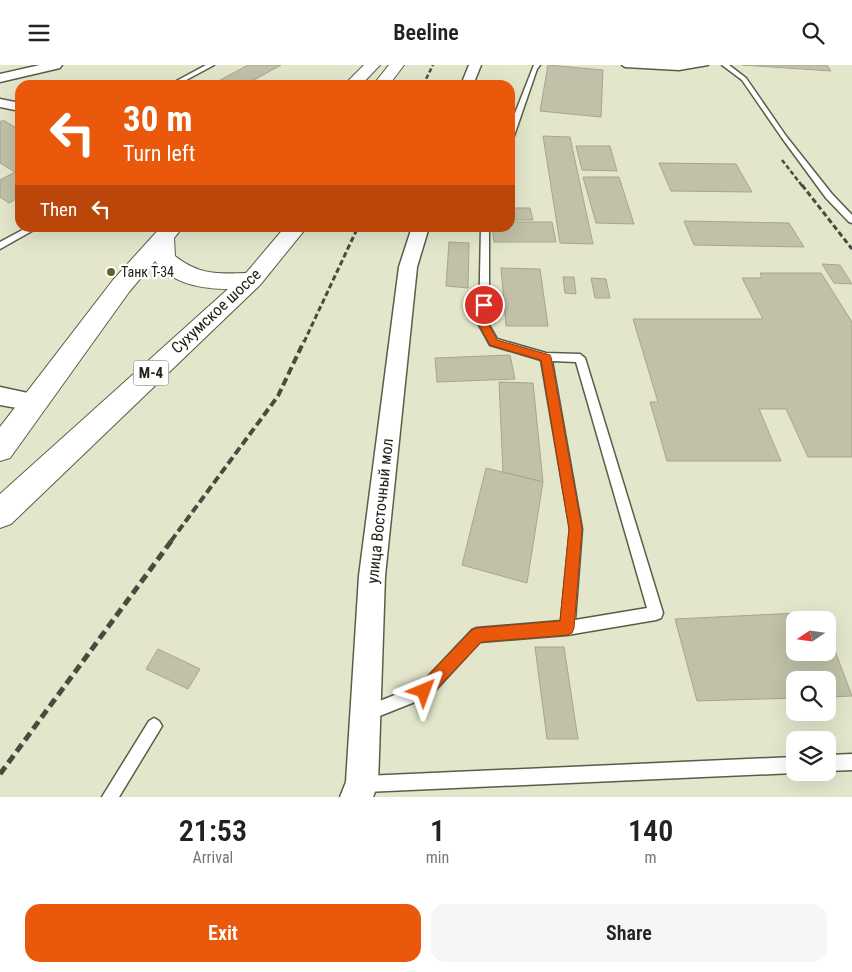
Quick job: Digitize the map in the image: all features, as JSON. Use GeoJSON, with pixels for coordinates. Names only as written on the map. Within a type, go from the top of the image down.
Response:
{"type":"FeatureCollection","features":[{"type":"Feature","properties":{"kind":"highway"},"geometry":{"type":"LineString","coordinates":[[357,80],[372,65]]}},
{"type":"Feature","properties":{"kind":"highway"},"geometry":{"type":"LineString","coordinates":[[385,80],[398,65]]}},
{"type":"Feature","properties":{"kind":"highway","name":"Сухумское шоссе"},"geometry":{"type":"LineString","coordinates":[[0,514],[252,280],[293,232]]}},
{"type":"Feature","properties":{"kind":"highway"},"geometry":{"type":"LineString","coordinates":[[169,233],[164,259],[177,271],[197,280],[252,280]]}},
{"type":"Feature","properties":{"kind":"highway"},"geometry":{"type":"LineString","coordinates":[[0,449],[34,401],[122,286],[169,233]]}},
{"type":"Feature","properties":{"kind":"street"},"geometry":{"type":"LineString","coordinates":[[0,78],[56,65]]}},
{"type":"Feature","properties":{"kind":"street"},"geometry":{"type":"LineString","coordinates":[[469,80],[476,65]]}},
{"type":"Feature","properties":{"kind":"street"},"geometry":{"type":"LineString","coordinates":[[0,103],[15,106]]}},
{"type":"Feature","properties":{"kind":"street","name":"улица Восточный мол"},"geometry":{"type":"LineString","coordinates":[[359,791],[372,576],[408,267],[419,232]]}},
{"type":"Feature","properties":{"kind":"street"},"geometry":{"type":"LineString","coordinates":[[0,396],[34,401]]}},
{"type":"Feature","properties":{"kind":"lane"},"geometry":{"type":"LineString","coordinates":[[182,80],[211,65]]}},
{"type":"Feature","properties":{"kind":"lane"},"geometry":{"type":"LineString","coordinates":[[515,122],[534,68],[537,65]]}},
{"type":"Feature","properties":{"kind":"lane"},"geometry":{"type":"LineString","coordinates":[[625,65],[679,68],[705,65]]}},
{"type":"Feature","properties":{"kind":"lane"},"geometry":{"type":"LineString","coordinates":[[725,65],[744,79],[784,137],[830,196],[852,220]]}},
{"type":"Feature","properties":{"kind":"lane"},"geometry":{"type":"LineString","coordinates":[[0,245],[25,232]]}},
{"type":"Feature","properties":{"kind":"lane"},"geometry":{"type":"LineString","coordinates":[[365,714],[424,691],[477,635],[567,628],[656,613],[580,358],[546,357],[494,342],[484,325],[485,232]]}},
{"type":"Feature","properties":{"kind":"lane"},"geometry":{"type":"LineString","coordinates":[[546,357],[576,529],[567,628]]}},
{"type":"Feature","properties":{"kind":"lane"},"geometry":{"type":"LineString","coordinates":[[110,797],[154,727]]}},
{"type":"Feature","properties":{"kind":"lane"},"geometry":{"type":"LineString","coordinates":[[836,763],[852,762]]}},
{"type":"Feature","properties":{"kind":"lane"},"geometry":{"type":"LineString","coordinates":[[359,791],[786,766]]}},
{"type":"Feature","properties":{"kind":"building"},"geometry":{"type":"Polygon","coordinates":[[[248,65],[281,65],[254,80],[220,80],[248,65]]]}},
{"type":"Feature","properties":{"kind":"building"},"geometry":{"type":"Polygon","coordinates":[[[548,65],[603,70],[601,117],[540,111],[548,65]]]}},
{"type":"Feature","properties":{"kind":"building"},"geometry":{"type":"Polygon","coordinates":[[[742,65],[827,65],[831,71],[742,65]]]}},
{"type":"Feature","properties":{"kind":"building"},"geometry":{"type":"Polygon","coordinates":[[[3,120],[15,127],[15,172],[0,163],[0,122],[3,120]]]}},
{"type":"Feature","properties":{"kind":"building"},"geometry":{"type":"Polygon","coordinates":[[[543,136],[570,137],[593,244],[560,243],[543,136]]]}},
{"type":"Feature","properties":{"kind":"building"},"geometry":{"type":"Polygon","coordinates":[[[576,146],[610,146],[617,171],[582,170],[576,146]]]}},
{"type":"Feature","properties":{"kind":"building"},"geometry":{"type":"Polygon","coordinates":[[[659,163],[736,164],[752,192],[671,191],[659,163]]]}},
{"type":"Feature","properties":{"kind":"building"},"geometry":{"type":"Polygon","coordinates":[[[15,172],[15,200],[9,203],[0,197],[0,180],[15,172]]]}},
{"type":"Feature","properties":{"kind":"building"},"geometry":{"type":"Polygon","coordinates":[[[583,177],[619,177],[634,224],[596,223],[583,177]]]}},
{"type":"Feature","properties":{"kind":"building"},"geometry":{"type":"Polygon","coordinates":[[[515,208],[530,208],[533,220],[515,220],[515,208]]]}},
{"type":"Feature","properties":{"kind":"building"},"geometry":{"type":"Polygon","coordinates":[[[684,221],[789,223],[804,247],[694,245],[684,221]]]}},
{"type":"Feature","properties":{"kind":"building"},"geometry":{"type":"Polygon","coordinates":[[[515,222],[552,222],[556,242],[494,242],[493,232],[515,232],[515,222]]]}},
{"type":"Feature","properties":{"kind":"building"},"geometry":{"type":"Polygon","coordinates":[[[449,242],[469,243],[468,288],[446,286],[449,242]]]}},
{"type":"Feature","properties":{"kind":"building"},"geometry":{"type":"Polygon","coordinates":[[[822,264],[840,265],[852,284],[834,283],[822,264]]]}},
{"type":"Feature","properties":{"kind":"building"},"geometry":{"type":"Polygon","coordinates":[[[501,268],[540,269],[548,326],[506,326],[501,268]]]}},
{"type":"Feature","properties":{"kind":"building"},"geometry":{"type":"Polygon","coordinates":[[[760,273],[821,273],[852,322],[852,457],[808,457],[786,409],[759,409],[781,461],[667,461],[650,402],[658,402],[633,319],[763,319],[742,278],[762,278],[760,273]]]}},
{"type":"Feature","properties":{"kind":"building"},"geometry":{"type":"Polygon","coordinates":[[[563,277],[574,277],[576,294],[565,293],[563,277]]]}},
{"type":"Feature","properties":{"kind":"building"},"geometry":{"type":"Polygon","coordinates":[[[591,278],[606,279],[610,298],[595,298],[591,278]]]}},
{"type":"Feature","properties":{"kind":"building"},"geometry":{"type":"Polygon","coordinates":[[[510,355],[515,379],[437,382],[435,358],[510,355]]]}},
{"type":"Feature","properties":{"kind":"building"},"geometry":{"type":"Polygon","coordinates":[[[499,382],[533,383],[543,482],[503,472],[499,382]]]}},
{"type":"Feature","properties":{"kind":"building"},"geometry":{"type":"Polygon","coordinates":[[[486,468],[543,482],[527,583],[462,565],[486,468]]]}},
{"type":"Feature","properties":{"kind":"building"},"geometry":{"type":"Polygon","coordinates":[[[786,614],[786,661],[836,661],[836,653],[852,696],[836,697],[836,671],[786,671],[786,698],[697,701],[675,619],[786,614]]]}},
{"type":"Feature","properties":{"kind":"building"},"geometry":{"type":"Polygon","coordinates":[[[535,647],[564,647],[578,739],[547,739],[535,647]]]}},
{"type":"Feature","properties":{"kind":"building"},"geometry":{"type":"Polygon","coordinates":[[[158,649],[200,669],[188,689],[146,669],[158,649]]]}},
{"type":"Feature","properties":{"kind":"railway"},"geometry":{"type":"LineString","coordinates":[[426,80],[433,65]]}},
{"type":"Feature","properties":{"kind":"railway"},"geometry":{"type":"LineString","coordinates":[[782,160],[803,187]]}},
{"type":"Feature","properties":{"kind":"railway"},"geometry":{"type":"LineString","coordinates":[[802,185],[852,249]]}},
{"type":"Feature","properties":{"kind":"railway"},"geometry":{"type":"LineString","coordinates":[[304,342],[356,232]]}},
{"type":"Feature","properties":{"kind":"railway"},"geometry":{"type":"LineString","coordinates":[[171,541],[278,396],[304,341]]}},
{"type":"Feature","properties":{"kind":"railway"},"geometry":{"type":"LineString","coordinates":[[0,774],[172,540]]}},
{"type":"Feature","properties":{"kind":"place","name":"Танк Т-34"},"geometry":{"type":"Point","coordinates":[111,272]}},
{"type":"Feature","properties":{"kind":"route"},"geometry":{"type":"LineString","coordinates":[[424,691],[477,635],[567,628],[576,529],[546,357],[494,342],[484,325],[484,305]]}}]}
